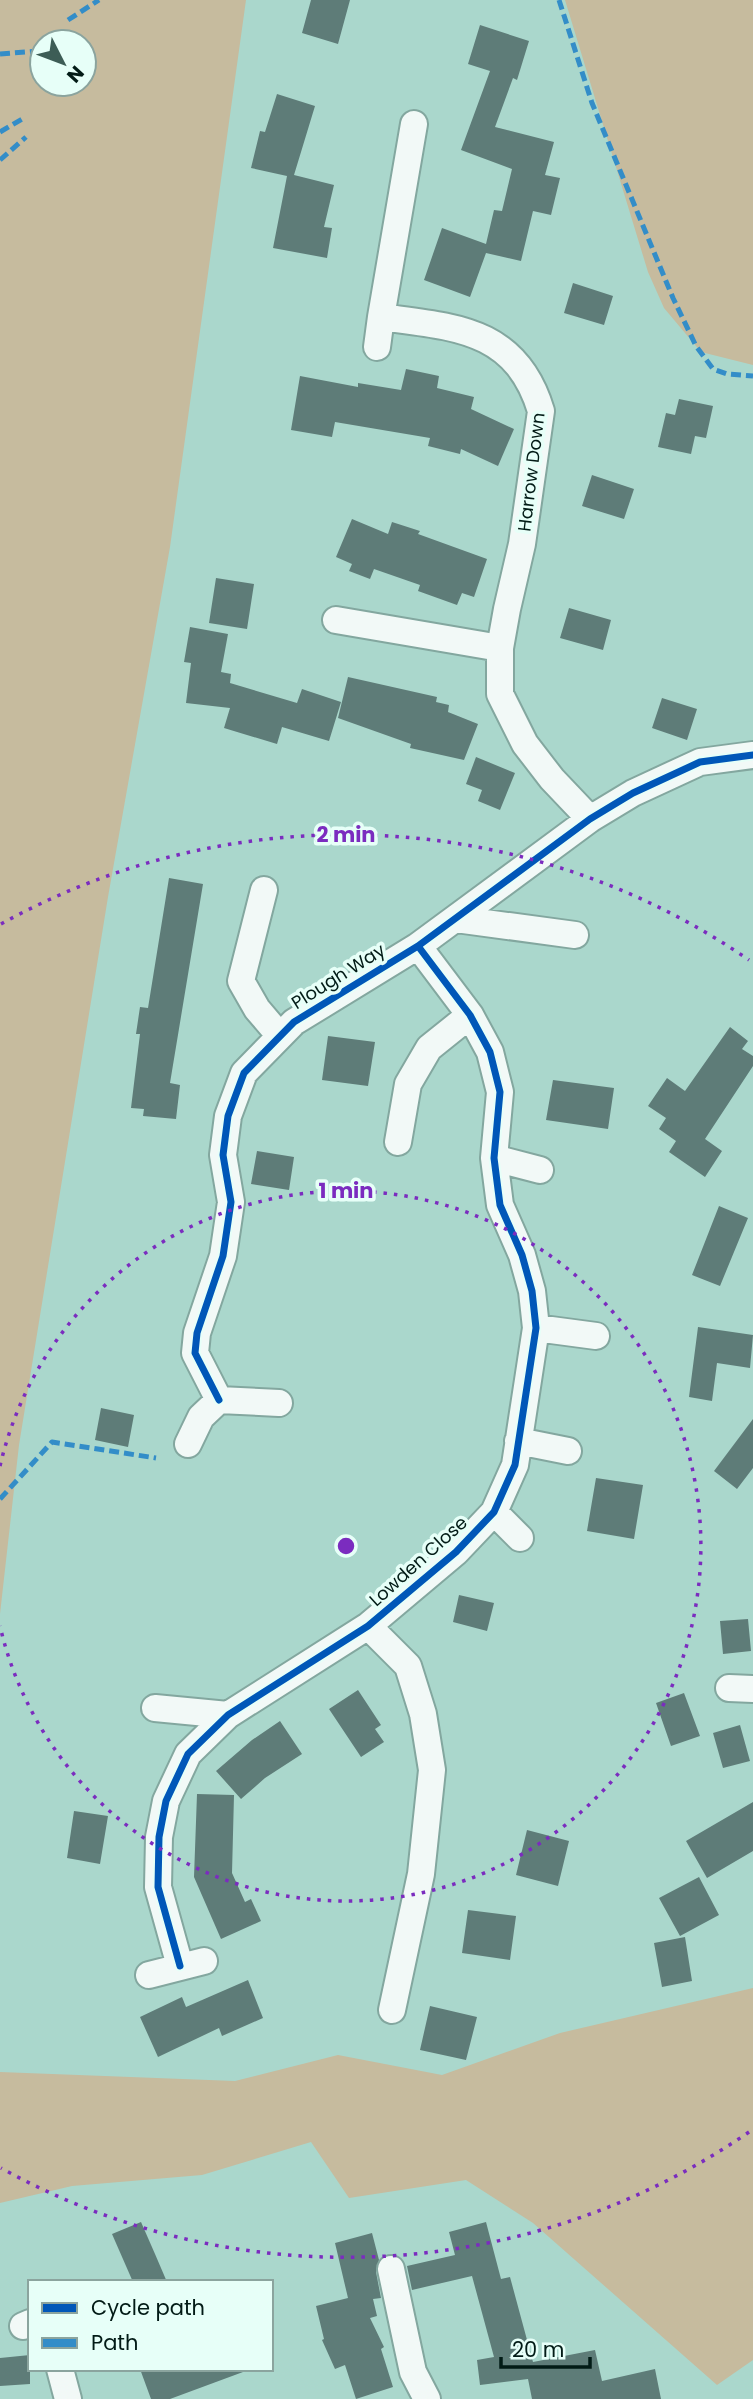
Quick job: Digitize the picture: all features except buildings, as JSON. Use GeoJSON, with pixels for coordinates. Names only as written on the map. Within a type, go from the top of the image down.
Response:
{"type":"FeatureCollection","features":[{"type":"Feature","properties":{"kind":"street"},"geometry":{"type":"LineString","coordinates":[[377,348],[414,124]]}},
{"type":"Feature","properties":{"kind":"street","name":"Harrow Down"},"geometry":{"type":"LineString","coordinates":[[381,317],[459,328],[498,345],[519,368],[537,397],[541,411],[522,544],[500,648],[500,694],[525,744],[552,779],[590,819]]}},
{"type":"Feature","properties":{"kind":"street"},"geometry":{"type":"LineString","coordinates":[[335,620],[500,648]]}},
{"type":"Feature","properties":{"kind":"street","name":"Plough Way"},"geometry":{"type":"LineString","coordinates":[[219,1400],[195,1353],[197,1333],[223,1256],[231,1202],[223,1155],[228,1116],[244,1073],[294,1022],[418,946],[590,819],[633,793],[700,762],[753,755]]}},
{"type":"Feature","properties":{"kind":"street"},"geometry":{"type":"LineString","coordinates":[[264,890],[241,981],[257,1009],[280,1036]]}},
{"type":"Feature","properties":{"kind":"street"},"geometry":{"type":"LineString","coordinates":[[456,919],[575,935]]}},
{"type":"Feature","properties":{"kind":"street","name":"Lowden Close"},"geometry":{"type":"LineString","coordinates":[[149,1975],[192,1964],[158,1887],[159,1837],[166,1801],[187,1754],[228,1715],[368,1626],[456,1552],[494,1512],[515,1465],[536,1328],[532,1291],[522,1255],[500,1205],[494,1158],[500,1092],[490,1052],[470,1015],[418,946]]}},
{"type":"Feature","properties":{"kind":"street"},"geometry":{"type":"LineString","coordinates":[[398,1142],[408,1084],[429,1048],[470,1015]]}},
{"type":"Feature","properties":{"kind":"street"},"geometry":{"type":"LineString","coordinates":[[494,1158],[540,1170]]}},
{"type":"Feature","properties":{"kind":"street"},"geometry":{"type":"LineString","coordinates":[[536,1328],[596,1336]]}},
{"type":"Feature","properties":{"kind":"street"},"geometry":{"type":"LineString","coordinates":[[188,1444],[201,1417],[219,1400],[279,1403]]}},
{"type":"Feature","properties":{"kind":"street"},"geometry":{"type":"LineString","coordinates":[[518,1441],[568,1451]]}},
{"type":"Feature","properties":{"kind":"street"},"geometry":{"type":"LineString","coordinates":[[494,1512],[520,1538]]}},
{"type":"Feature","properties":{"kind":"street","name":"Lowden Close"},"geometry":{"type":"LineString","coordinates":[[368,1626],[408,1666],[423,1714],[432,1770],[421,1874],[392,2010]]}},
{"type":"Feature","properties":{"kind":"street"},"geometry":{"type":"LineString","coordinates":[[155,1708],[228,1715]]}},
{"type":"Feature","properties":{"kind":"street"},"geometry":{"type":"LineString","coordinates":[[391,2269],[413,2372],[427,2399]]}},
{"type":"Feature","properties":{"kind":"street"},"geometry":{"type":"LineString","coordinates":[[61,2371],[68,2399]]}},
{"type":"Feature","properties":{"kind":"shaded area"},"geometry":{"type":"Polygon","coordinates":[[[0,0],[246,0],[170,547],[108,897],[19,1445],[0,1614],[0,0]]]}},
{"type":"Feature","properties":{"kind":"shaded area"},"geometry":{"type":"Polygon","coordinates":[[[565,0],[753,0],[753,365],[701,352],[664,308],[648,272],[565,0]]]}},
{"type":"Feature","properties":{"kind":"shaded area"},"geometry":{"type":"Polygon","coordinates":[[[753,1988],[753,2360],[717,2385],[533,2223],[466,2180],[349,2198],[311,2142],[202,2175],[72,2186],[0,2203],[0,2072],[235,2081],[338,2055],[442,2075],[560,2033],[753,1988]]]}},
{"type":"Feature","properties":{"kind":"marked path"},"geometry":{"type":"LineString","coordinates":[[68,20],[99,0]]}},
{"type":"Feature","properties":{"kind":"marked path"},"geometry":{"type":"LineString","coordinates":[[559,0],[592,103],[673,298],[696,346],[713,369],[727,374],[753,376]]}},
{"type":"Feature","properties":{"kind":"marked path"},"geometry":{"type":"LineString","coordinates":[[0,54],[28,52]]}},
{"type":"Feature","properties":{"kind":"marked path"},"geometry":{"type":"LineString","coordinates":[[0,132],[24,118]]}},
{"type":"Feature","properties":{"kind":"marked path"},"geometry":{"type":"LineString","coordinates":[[0,160],[26,137]]}},
{"type":"Feature","properties":{"kind":"marked path"},"geometry":{"type":"LineString","coordinates":[[0,1499],[52,1442],[156,1458]]}},
{"type":"Feature","properties":{"kind":"cycle path"},"geometry":{"type":"LineString","coordinates":[[219,1400],[195,1353],[197,1333],[223,1256],[231,1202],[223,1155],[228,1116],[244,1073],[294,1022],[418,946],[590,819],[633,793],[700,762],[753,755]]}},
{"type":"Feature","properties":{"kind":"cycle path"},"geometry":{"type":"LineString","coordinates":[[180,1966],[158,1887],[159,1837],[166,1801],[188,1754],[228,1715],[368,1626],[456,1552],[494,1512],[515,1465],[536,1328],[532,1291],[522,1255],[500,1205],[494,1158],[500,1092],[490,1052],[470,1015],[418,946]]}}]}
